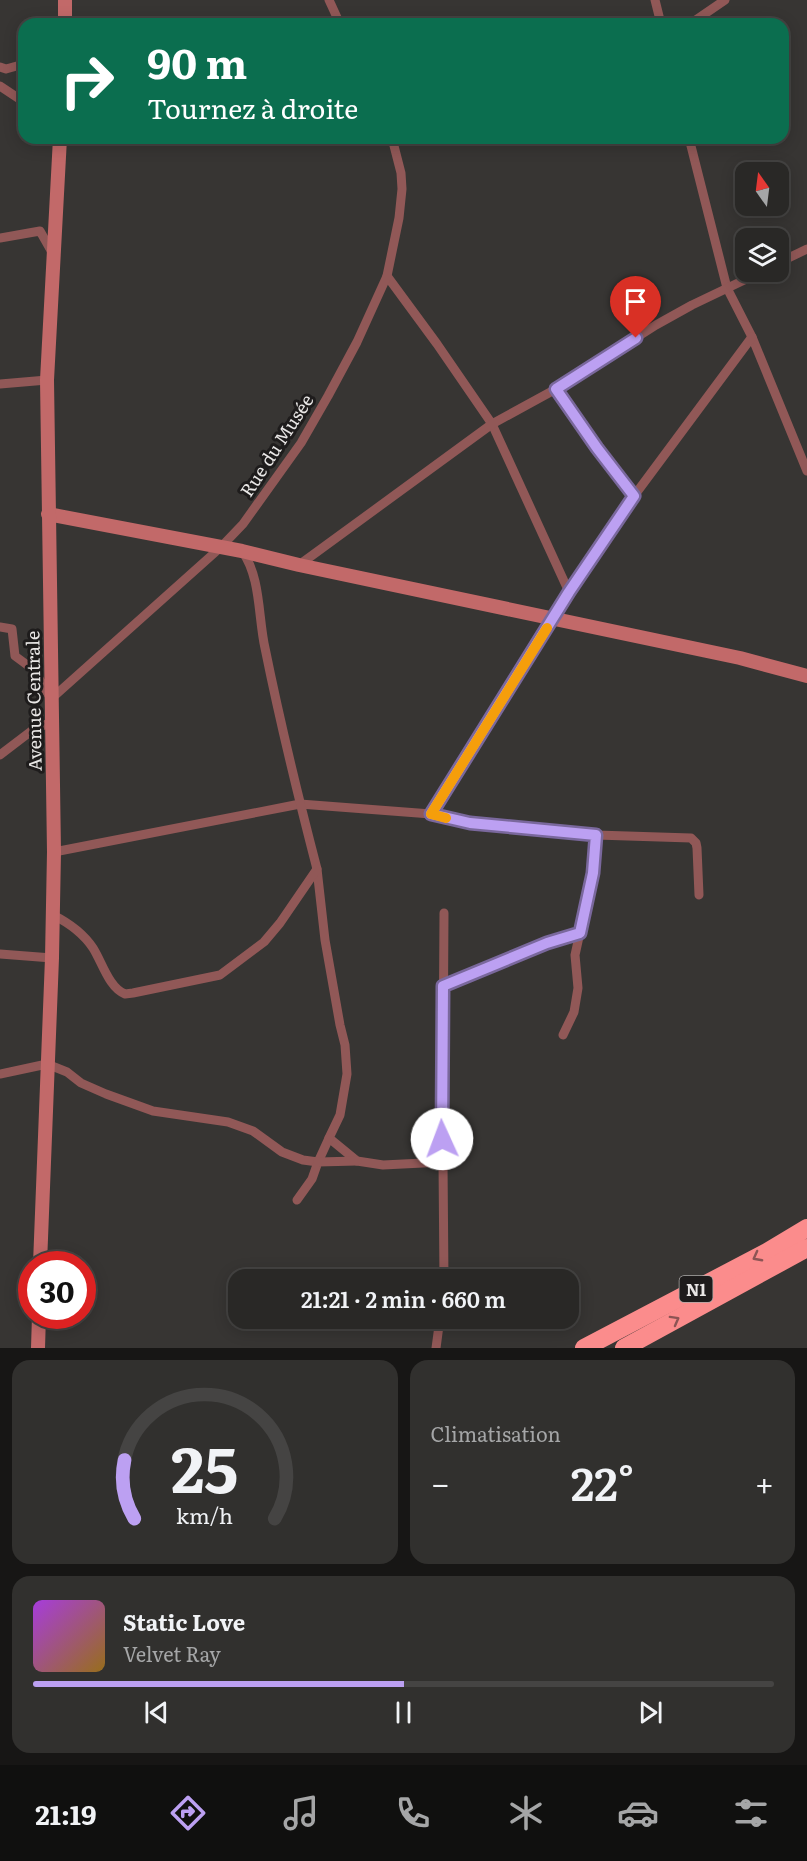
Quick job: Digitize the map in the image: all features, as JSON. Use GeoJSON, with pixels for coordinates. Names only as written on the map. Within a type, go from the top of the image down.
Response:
{"type":"FeatureCollection","features":[{"type":"Feature","properties":{"kind":"highway","name":"N1"},"geometry":{"type":"LineString","coordinates":[[584,1348],[767,1252],[807,1228]]}},
{"type":"Feature","properties":{"kind":"highway","name":"N1"},"geometry":{"type":"LineString","coordinates":[[624,1348],[807,1248]]}},
{"type":"Feature","properties":{"kind":"main road"},"geometry":{"type":"LineString","coordinates":[[65,0],[65,18]]}},
{"type":"Feature","properties":{"kind":"main road","name":"Avenue Centrale"},"geometry":{"type":"LineString","coordinates":[[40,1251],[54,852],[47,380],[60,144]]}},
{"type":"Feature","properties":{"kind":"main road"},"geometry":{"type":"LineString","coordinates":[[48,514],[242,551],[740,658],[807,676]]}},
{"type":"Feature","properties":{"kind":"main road"},"geometry":{"type":"LineString","coordinates":[[38,1348],[39,1329]]}},
{"type":"Feature","properties":{"kind":"street"},"geometry":{"type":"LineString","coordinates":[[329,0],[337,18]]}},
{"type":"Feature","properties":{"kind":"street"},"geometry":{"type":"LineString","coordinates":[[655,0],[660,18]]}},
{"type":"Feature","properties":{"kind":"street"},"geometry":{"type":"LineString","coordinates":[[699,18],[725,0]]}},
{"type":"Feature","properties":{"kind":"street"},"geometry":{"type":"LineString","coordinates":[[0,66],[6,69],[18,66]]}},
{"type":"Feature","properties":{"kind":"street"},"geometry":{"type":"LineString","coordinates":[[0,86],[18,98]]}},
{"type":"Feature","properties":{"kind":"street","name":"Rue du Musée"},"geometry":{"type":"LineString","coordinates":[[51,699],[221,547],[243,524],[301,443],[357,342],[387,276],[399,218],[402,189],[401,173],[394,144]]}},
{"type":"Feature","properties":{"kind":"street"},"geometry":{"type":"LineString","coordinates":[[691,144],[727,288],[752,337],[807,471]]}},
{"type":"Feature","properties":{"kind":"street"},"geometry":{"type":"LineString","coordinates":[[0,238],[40,231],[54,256]]}},
{"type":"Feature","properties":{"kind":"street"},"geometry":{"type":"LineString","coordinates":[[789,258],[807,249]]}},
{"type":"Feature","properties":{"kind":"street"},"geometry":{"type":"LineString","coordinates":[[387,276],[492,424],[569,592]]}},
{"type":"Feature","properties":{"kind":"street"},"geometry":{"type":"LineString","coordinates":[[299,565],[492,424],[556,389],[656,325],[740,282]]}},
{"type":"Feature","properties":{"kind":"street"},"geometry":{"type":"LineString","coordinates":[[431,814],[569,592],[634,496],[752,337]]}},
{"type":"Feature","properties":{"kind":"street"},"geometry":{"type":"LineString","coordinates":[[0,384],[47,380]]}},
{"type":"Feature","properties":{"kind":"street"},"geometry":{"type":"LineString","coordinates":[[556,389],[634,496]]}},
{"type":"Feature","properties":{"kind":"street"},"geometry":{"type":"LineString","coordinates":[[242,551],[251,563],[264,646],[317,869],[325,940],[339,1025],[345,1044],[347,1074],[340,1115],[312,1179],[297,1200]]}},
{"type":"Feature","properties":{"kind":"street"},"geometry":{"type":"LineString","coordinates":[[0,627],[12,629],[15,656],[34,670],[51,699]]}},
{"type":"Feature","properties":{"kind":"street"},"geometry":{"type":"LineString","coordinates":[[0,755],[34,729],[52,722]]}},
{"type":"Feature","properties":{"kind":"street"},"geometry":{"type":"LineString","coordinates":[[54,852],[300,804],[431,814],[470,823],[596,835],[686,838],[694,840],[697,848],[699,895]]}},
{"type":"Feature","properties":{"kind":"street"},"geometry":{"type":"LineString","coordinates":[[563,1035],[574,1012],[578,988],[575,955],[593,873],[596,835]]}},
{"type":"Feature","properties":{"kind":"street"},"geometry":{"type":"LineString","coordinates":[[53,915],[70,923],[93,947],[116,989],[125,994],[133,993],[220,975],[264,942],[317,869]]}},
{"type":"Feature","properties":{"kind":"street"},"geometry":{"type":"LineString","coordinates":[[444,913],[441,1116],[444,1269]]}},
{"type":"Feature","properties":{"kind":"street"},"geometry":{"type":"LineString","coordinates":[[443,986],[547,943],[580,933]]}},
{"type":"Feature","properties":{"kind":"street"},"geometry":{"type":"LineString","coordinates":[[0,954],[52,958]]}},
{"type":"Feature","properties":{"kind":"street"},"geometry":{"type":"LineString","coordinates":[[0,1074],[47,1064],[67,1072],[81,1083],[153,1111],[228,1122],[253,1131],[282,1152],[303,1160],[357,1161],[383,1165],[443,1162]]}},
{"type":"Feature","properties":{"kind":"street"},"geometry":{"type":"LineString","coordinates":[[329,1138],[357,1161]]}},
{"type":"Feature","properties":{"kind":"street"},"geometry":{"type":"LineString","coordinates":[[436,1348],[439,1329]]}},
{"type":"Feature","properties":{"kind":"slow traffic"},"geometry":{"type":"LineString","coordinates":[[446,818],[431,814],[547,628]]}},
{"type":"Feature","properties":{"kind":"route"},"geometry":{"type":"LineString","coordinates":[[442,1139],[443,986],[547,943],[580,933],[593,873],[596,835],[470,823],[431,814],[569,592],[634,496],[556,389],[636,338]]}}]}
